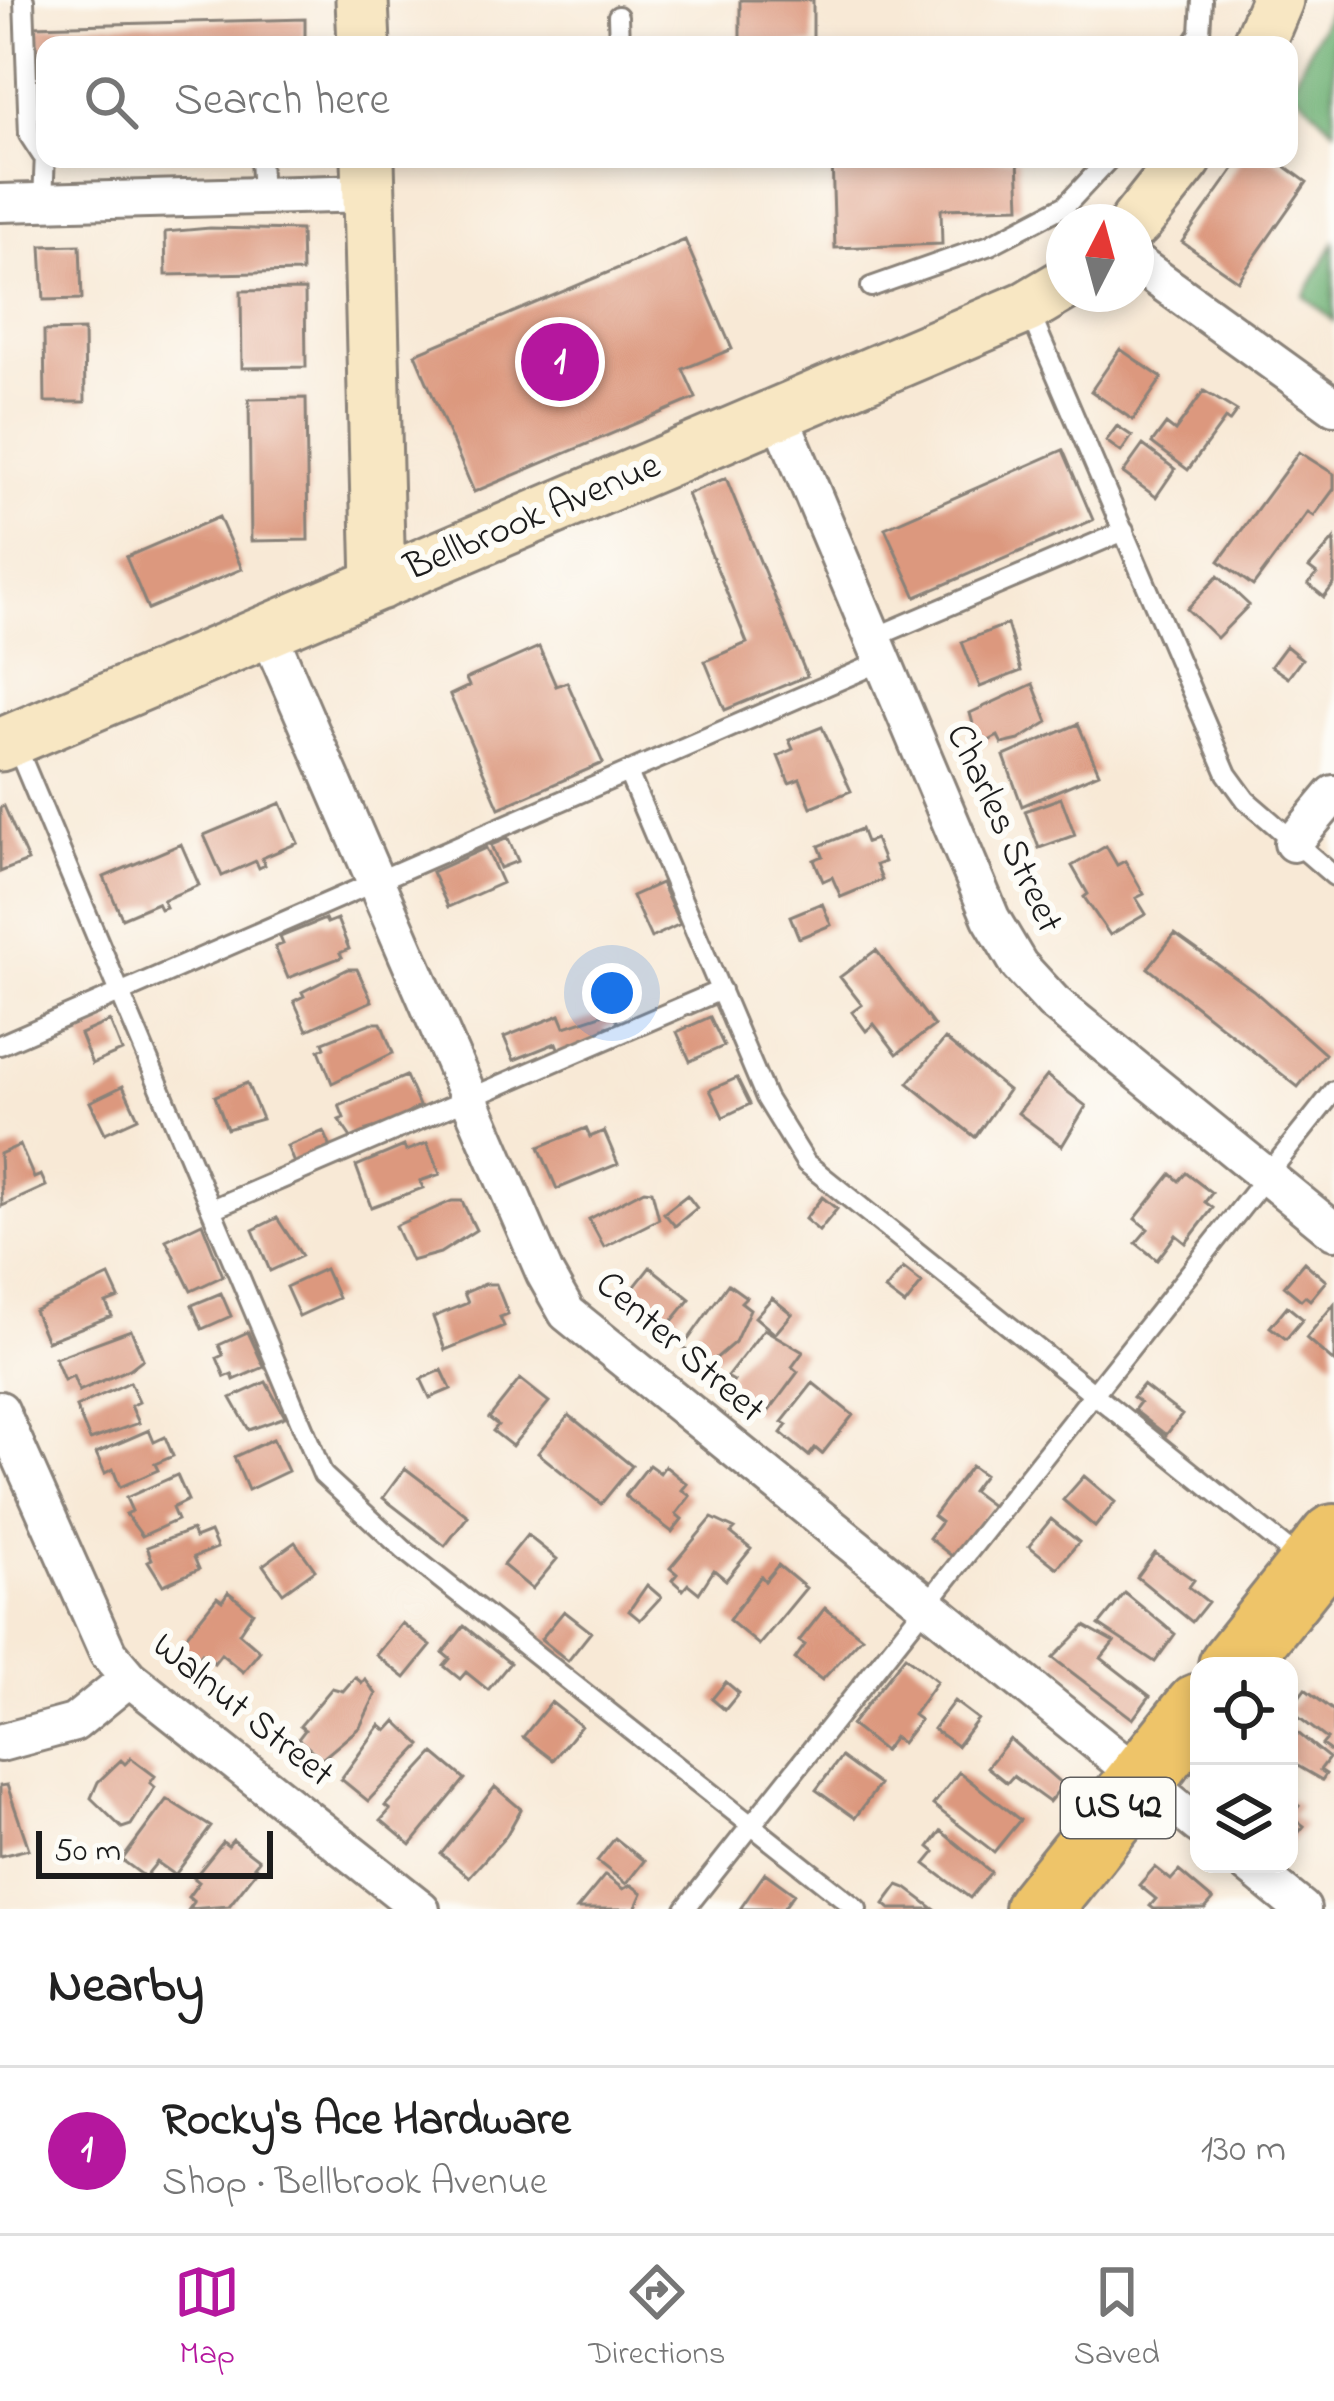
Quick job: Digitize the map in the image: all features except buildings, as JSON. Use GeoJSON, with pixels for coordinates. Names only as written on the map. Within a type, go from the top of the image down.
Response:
{"type":"FeatureCollection","features":[{"type":"Feature","properties":{"kind":"highway"},"geometry":{"type":"LineString","coordinates":[[1239,1657],[1322,1553]]}},
{"type":"Feature","properties":{"kind":"highway","name":"US 42"},"geometry":{"type":"LineString","coordinates":[[1038,1909],[1190,1719]]}},
{"type":"Feature","properties":{"kind":"street"},"geometry":{"type":"LineString","coordinates":[[362,0],[364,36]]}},
{"type":"Feature","properties":{"kind":"street"},"geometry":{"type":"LineString","coordinates":[[1262,36],[1277,0]]}},
{"type":"Feature","properties":{"kind":"street"},"geometry":{"type":"LineString","coordinates":[[1150,204],[1179,168]]}},
{"type":"Feature","properties":{"kind":"street"},"geometry":{"type":"LineString","coordinates":[[0,203],[262,196],[369,176],[379,584]]}},
{"type":"Feature","properties":{"kind":"street"},"geometry":{"type":"LineString","coordinates":[[1154,276],[1334,406]]}},
{"type":"Feature","properties":{"kind":"street","name":"Bellbrook Avenue"},"geometry":{"type":"LineString","coordinates":[[7,742],[1046,296]]}},
{"type":"Feature","properties":{"kind":"street","name":"Charles Street"},"geometry":{"type":"LineString","coordinates":[[779,413],[991,918],[1019,964],[1053,1002],[1334,1231]]}},
{"type":"Feature","properties":{"kind":"street","name":"Center Street"},"geometry":{"type":"LineString","coordinates":[[268,632],[545,1274],[582,1330],[1190,1818]]}},
{"type":"Feature","properties":{"kind":"street"},"geometry":{"type":"LineString","coordinates":[[1293,843],[1334,794]]}},
{"type":"Feature","properties":{"kind":"street","name":"Walnut Street"},"geometry":{"type":"LineString","coordinates":[[0,1410],[97,1636],[129,1678],[421,1909]]}},
{"type":"Feature","properties":{"kind":"street"},"geometry":{"type":"LineString","coordinates":[[0,1743],[74,1723],[129,1678]]}},
{"type":"Feature","properties":{"kind":"street"},"geometry":{"type":"LineString","coordinates":[[1258,1873],[1302,1909]]}},
{"type":"Feature","properties":{"kind":"lane"},"geometry":{"type":"LineString","coordinates":[[24,0],[29,135],[36,144]]}},
{"type":"Feature","properties":{"kind":"lane"},"geometry":{"type":"LineString","coordinates":[[1198,36],[1202,0]]}},
{"type":"Feature","properties":{"kind":"lane"},"geometry":{"type":"LineString","coordinates":[[618,16],[619,36]]}},
{"type":"Feature","properties":{"kind":"lane"},"geometry":{"type":"LineString","coordinates":[[43,168],[43,201]]}},
{"type":"Feature","properties":{"kind":"lane"},"geometry":{"type":"LineString","coordinates":[[260,168],[262,196]]}},
{"type":"Feature","properties":{"kind":"lane"},"geometry":{"type":"LineString","coordinates":[[871,287],[990,245],[1066,205],[1101,168]]}},
{"type":"Feature","properties":{"kind":"lane"},"geometry":{"type":"LineString","coordinates":[[1051,312],[1124,530],[1227,774],[1246,800],[1334,876]]}},
{"type":"Feature","properties":{"kind":"lane"},"geometry":{"type":"LineString","coordinates":[[0,1045],[375,878],[629,775],[1124,530]]}},
{"type":"Feature","properties":{"kind":"lane"},"geometry":{"type":"LineString","coordinates":[[7,742],[121,992],[323,1474],[338,1493],[857,1909]]}},
{"type":"Feature","properties":{"kind":"lane"},"geometry":{"type":"LineString","coordinates":[[629,775],[781,1129],[806,1163],[1094,1391],[1322,1553]]}},
{"type":"Feature","properties":{"kind":"lane"},"geometry":{"type":"LineString","coordinates":[[212,1209],[722,990]]}},
{"type":"Feature","properties":{"kind":"lane"},"geometry":{"type":"LineString","coordinates":[[685,1909],[1334,1091]]}},
{"type":"Feature","properties":{"kind":"green space"},"geometry":{"type":"Polygon","coordinates":[[[1334,0],[1334,129],[1298,94],[1298,73],[1334,0]]]}},
{"type":"Feature","properties":{"kind":"green space"},"geometry":{"type":"Polygon","coordinates":[[[1334,243],[1334,321],[1304,296],[1334,243]]]}},
{"type":"Feature","properties":{"kind":"place","name":"Rocky's Ace Hardware"},"geometry":{"type":"Point","coordinates":[560,362]}}]}
